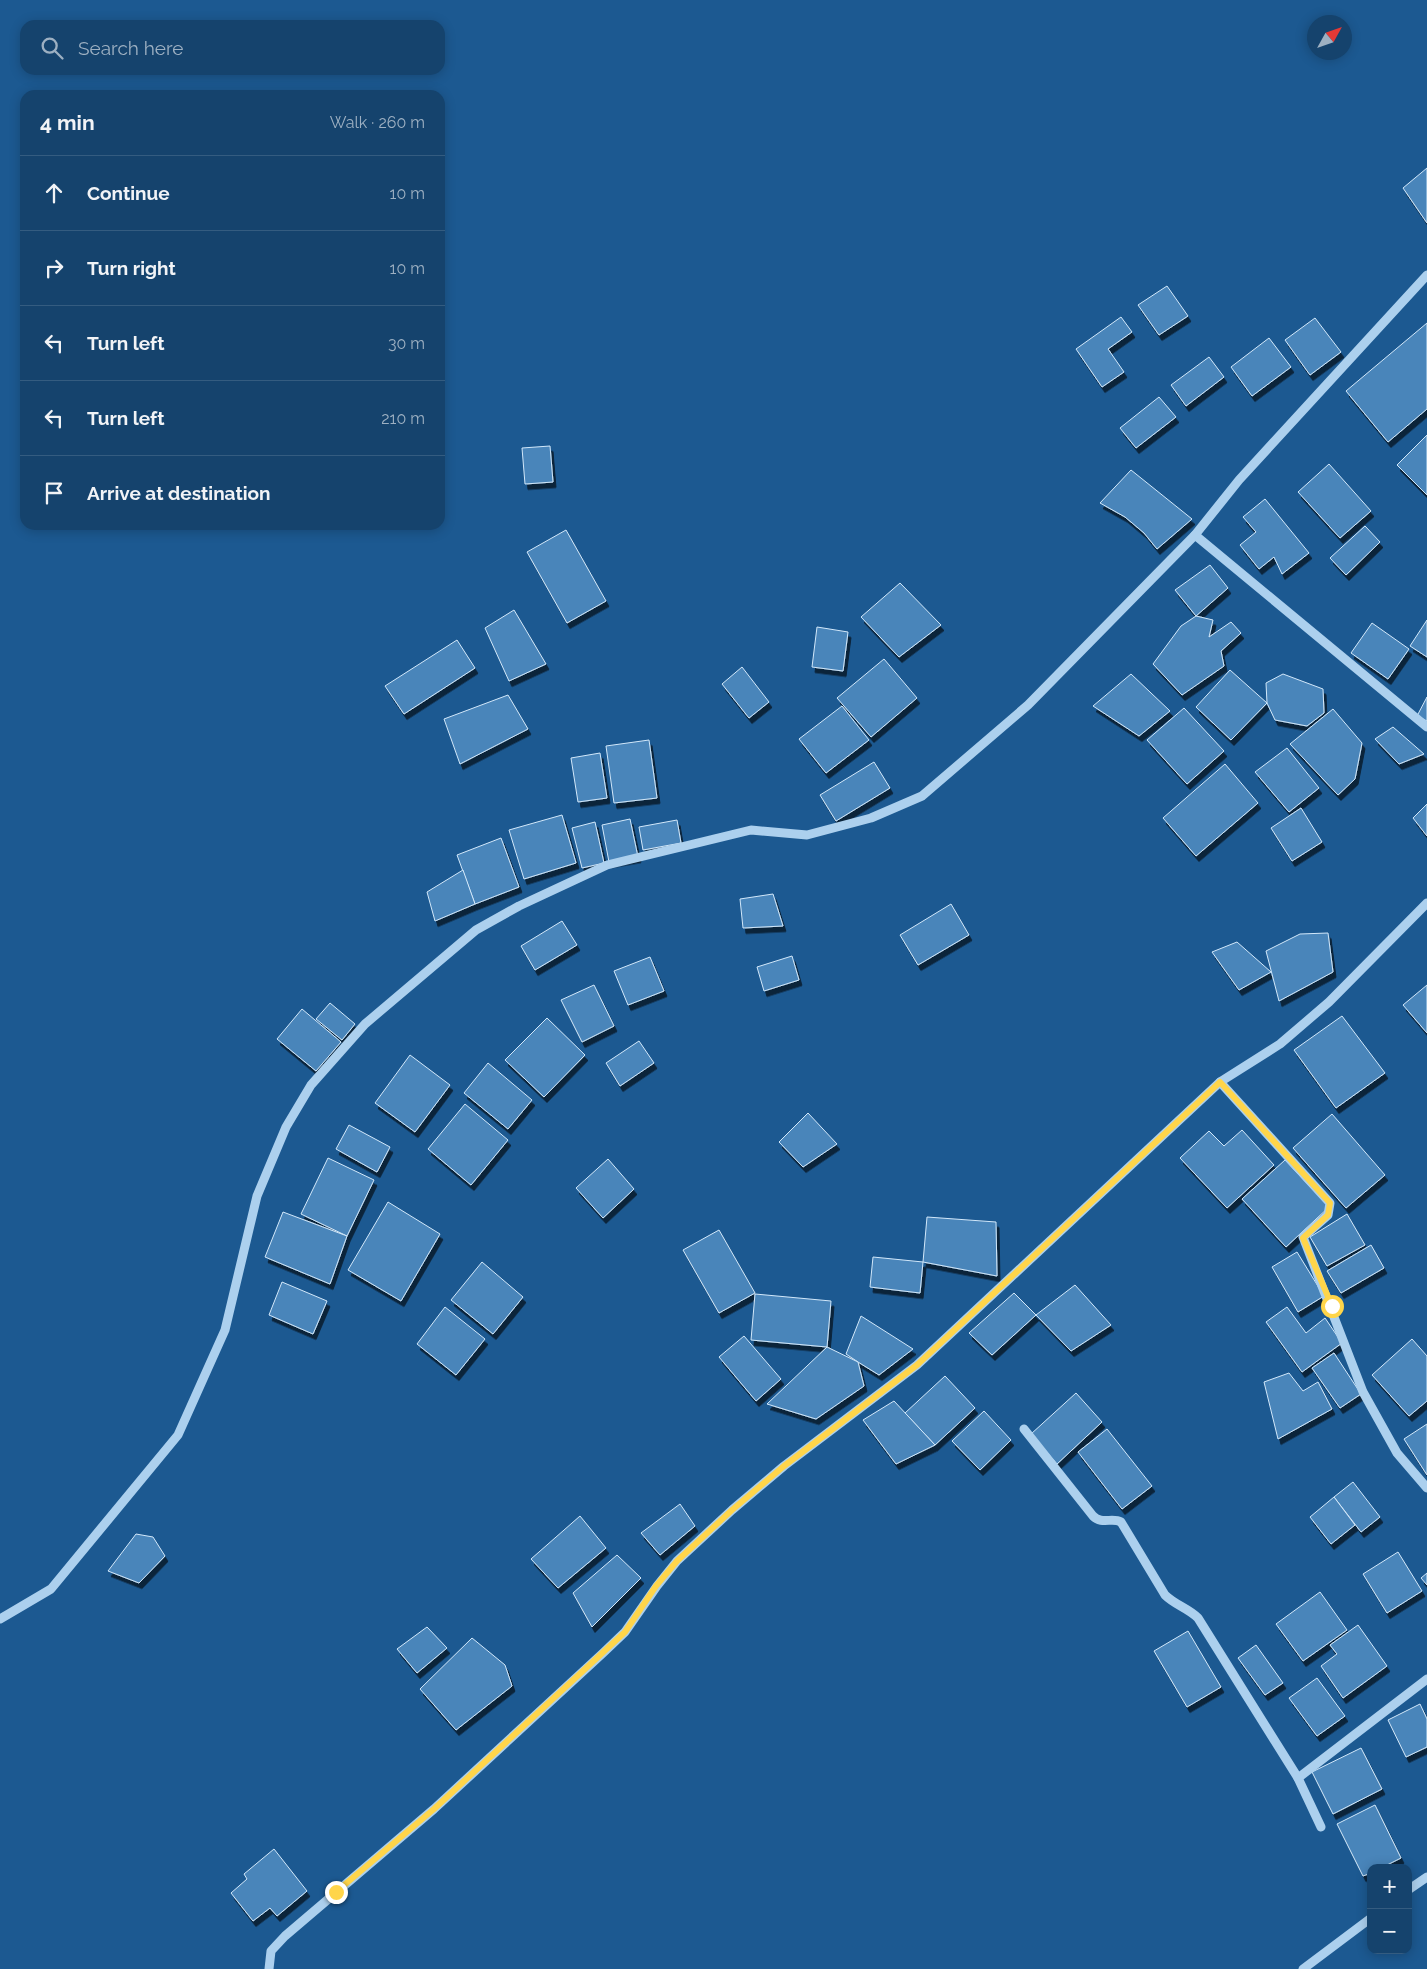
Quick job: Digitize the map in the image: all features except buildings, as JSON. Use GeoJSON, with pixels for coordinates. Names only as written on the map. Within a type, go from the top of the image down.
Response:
{"type":"FeatureCollection","features":[{"type":"Feature","properties":{"kind":"street"},"geometry":{"type":"LineString","coordinates":[[0,1619],[51,1589],[178,1435],[225,1330],[257,1196],[286,1127],[311,1085],[365,1024],[476,930],[518,906],[607,865],[751,830],[807,835],[871,818],[922,796],[1028,704],[1195,536],[1239,480],[1427,276]]}},
{"type":"Feature","properties":{"kind":"street"},"geometry":{"type":"LineString","coordinates":[[1195,536],[1427,727]]}},
{"type":"Feature","properties":{"kind":"street"},"geometry":{"type":"LineString","coordinates":[[268,1969],[271,1951],[285,1936],[434,1809],[625,1632],[656,1586],[677,1561],[732,1510],[784,1466],[917,1365],[1220,1082],[1280,1044],[1329,1002],[1427,903]]}},
{"type":"Feature","properties":{"kind":"street"},"geometry":{"type":"LineString","coordinates":[[1220,1082],[1330,1203],[1328,1215],[1303,1238],[1363,1392],[1397,1452],[1427,1488]]}},
{"type":"Feature","properties":{"kind":"street"},"geometry":{"type":"LineString","coordinates":[[1024,1429],[1093,1516],[1105,1522],[1118,1520],[1121,1522],[1165,1595],[1172,1602],[1193,1613],[1198,1618],[1298,1778],[1321,1827]]}},
{"type":"Feature","properties":{"kind":"street"},"geometry":{"type":"LineString","coordinates":[[1298,1778],[1427,1679]]}},
{"type":"Feature","properties":{"kind":"street"},"geometry":{"type":"LineString","coordinates":[[1412,1887],[1427,1877]]}},
{"type":"Feature","properties":{"kind":"street"},"geometry":{"type":"LineString","coordinates":[[1303,1969],[1367,1921]]}},
{"type":"Feature","properties":{"kind":"route"},"geometry":{"type":"LineString","coordinates":[[336,1892],[434,1809],[625,1632],[656,1586],[677,1561],[732,1510],[784,1466],[917,1365],[1120,1173],[1220,1082],[1330,1203],[1331,1208],[1328,1215],[1305,1234],[1303,1238],[1332,1306]]}}]}
